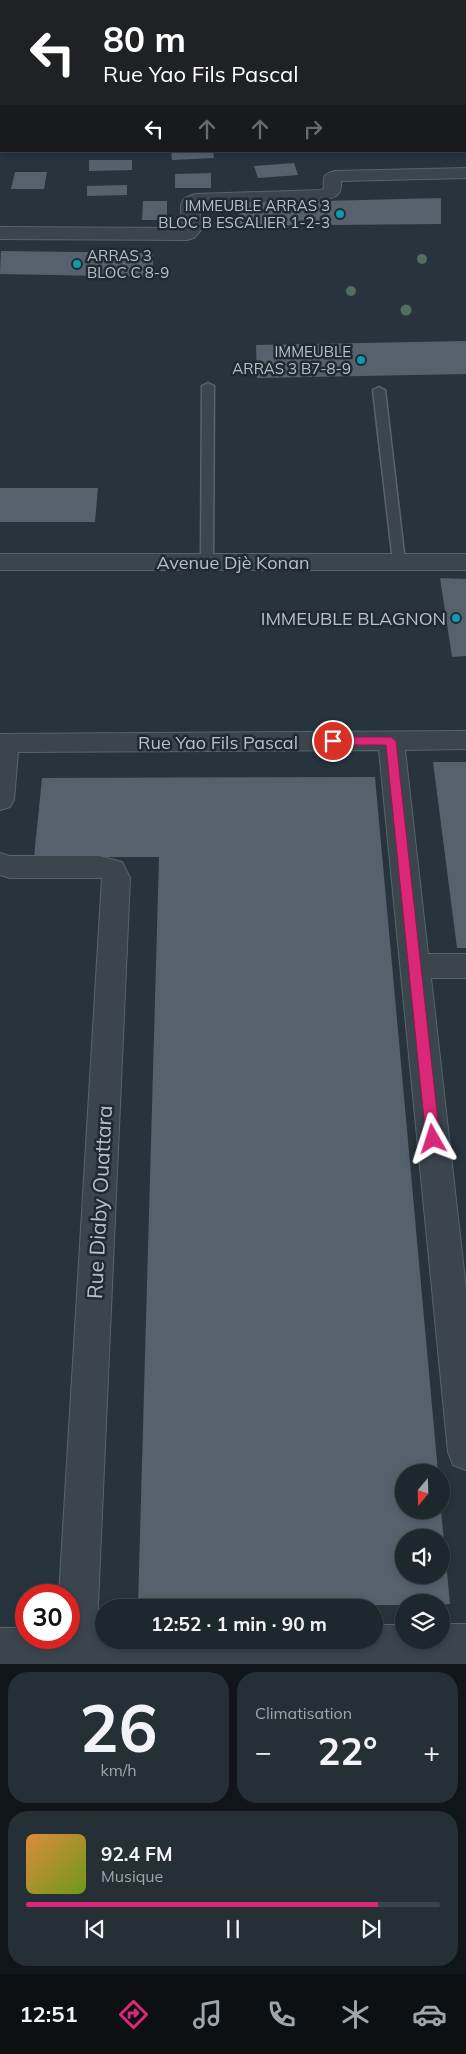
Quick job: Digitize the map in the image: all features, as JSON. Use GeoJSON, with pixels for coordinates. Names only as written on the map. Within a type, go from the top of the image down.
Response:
{"type":"FeatureCollection","features":[{"type":"Feature","properties":{"kind":"street"},"geometry":{"type":"LineString","coordinates":[[0,233],[186,234],[192,230],[190,201],[196,199],[324,195],[332,191],[332,177],[335,176],[466,173]]}},
{"type":"Feature","properties":{"kind":"street","name":"Avenue Djè Konan"},"geometry":{"type":"LineString","coordinates":[[0,562],[466,562]]}},
{"type":"Feature","properties":{"kind":"street","name":"Rue Yao Fils Pascal"},"geometry":{"type":"LineString","coordinates":[[3,743],[466,740]]}},
{"type":"Feature","properties":{"kind":"street"},"geometry":{"type":"LineString","coordinates":[[391,741],[415,966],[455,1254],[466,1452]]}},
{"type":"Feature","properties":{"kind":"street"},"geometry":{"type":"LineString","coordinates":[[0,800],[3,743]]}},
{"type":"Feature","properties":{"kind":"street","name":"Rue Diaby Ouattara"},"geometry":{"type":"LineString","coordinates":[[0,864],[10,868],[99,867],[112,870],[116,878],[79,1584]]}},
{"type":"Feature","properties":{"kind":"street"},"geometry":{"type":"LineString","coordinates":[[415,966],[466,966]]}},
{"type":"Feature","properties":{"kind":"street"},"geometry":{"type":"LineString","coordinates":[[80,1648],[466,1644]]}},
{"type":"Feature","properties":{"kind":"street"},"geometry":{"type":"LineString","coordinates":[[0,1648],[15,1648]]}},
{"type":"Feature","properties":{"kind":"lane"},"geometry":{"type":"LineString","coordinates":[[207,562],[208,386]]}},
{"type":"Feature","properties":{"kind":"lane"},"geometry":{"type":"LineString","coordinates":[[378,390],[399,562]]}},
{"type":"Feature","properties":{"kind":"building"},"geometry":{"type":"Polygon","coordinates":[[[171,152],[213,152],[214,158],[172,160],[171,152]]]}},
{"type":"Feature","properties":{"kind":"building"},"geometry":{"type":"Polygon","coordinates":[[[89,160],[132,160],[132,170],[89,171],[89,160]]]}},
{"type":"Feature","properties":{"kind":"building"},"geometry":{"type":"Polygon","coordinates":[[[294,163],[298,175],[258,178],[254,166],[294,163]]]}},
{"type":"Feature","properties":{"kind":"building"},"geometry":{"type":"Polygon","coordinates":[[[15,172],[47,172],[44,189],[11,189],[15,172]]]}},
{"type":"Feature","properties":{"kind":"building"},"geometry":{"type":"Polygon","coordinates":[[[211,173],[211,188],[175,188],[175,174],[211,173]]]}},
{"type":"Feature","properties":{"kind":"building"},"geometry":{"type":"Polygon","coordinates":[[[127,185],[127,195],[87,196],[87,186],[127,185]]]}},
{"type":"Feature","properties":{"kind":"building","name":"IMMEUBLE ARRAS 3 BLOC B ESCALIER 1-2-3"},"geometry":{"type":"Polygon","coordinates":[[[441,198],[441,224],[240,226],[239,203],[441,198]]]}},
{"type":"Feature","properties":{"kind":"building"},"geometry":{"type":"Polygon","coordinates":[[[143,201],[167,201],[167,220],[142,220],[143,201]]]}},
{"type":"Feature","properties":{"kind":"building","name":"ARRAS 3 BLOC C 8-9"},"geometry":{"type":"Polygon","coordinates":[[[1,251],[153,253],[153,277],[0,274],[1,251]]]}},
{"type":"Feature","properties":{"kind":"building","name":"IMMEUBLE ARRAS 3 B7-8-9"},"geometry":{"type":"Polygon","coordinates":[[[466,341],[466,374],[257,378],[256,345],[466,341]]]}},
{"type":"Feature","properties":{"kind":"building"},"geometry":{"type":"Polygon","coordinates":[[[0,488],[98,488],[95,522],[0,522],[0,488]]]}},
{"type":"Feature","properties":{"kind":"building","name":"IMMEUBLE BLAGNON"},"geometry":{"type":"Polygon","coordinates":[[[440,578],[466,579],[466,656],[452,657],[440,578]]]}},
{"type":"Feature","properties":{"kind":"building"},"geometry":{"type":"Polygon","coordinates":[[[433,762],[466,762],[466,948],[457,948],[433,762]]]}},
{"type":"Feature","properties":{"kind":"building"},"geometry":{"type":"Polygon","coordinates":[[[375,777],[437,1464],[395,1464],[395,1519],[442,1519],[443,1529],[395,1529],[395,1584],[448,1584],[449,1594],[395,1594],[395,1605],[383,1605],[383,1599],[138,1599],[159,857],[34,857],[42,778],[375,777]]]}},
{"type":"Feature","properties":{"kind":"place","name":"IMMEUBLE ARRAS 3 BLOC B ESCALIER 1-2-3"},"geometry":{"type":"Point","coordinates":[340,214]}},
{"type":"Feature","properties":{"kind":"place","name":"ARRAS 3 BLOC C 8-9"},"geometry":{"type":"Point","coordinates":[77,264]}},
{"type":"Feature","properties":{"kind":"place","name":"IMMEUBLE ARRAS 3 B7-8-9"},"geometry":{"type":"Point","coordinates":[361,360]}},
{"type":"Feature","properties":{"kind":"place","name":"IMMEUBLE BLAGNON"},"geometry":{"type":"Point","coordinates":[456,618]}},
{"type":"Feature","properties":{"kind":"route"},"geometry":{"type":"LineString","coordinates":[[333,741],[391,741],[433,1139]]}}]}
